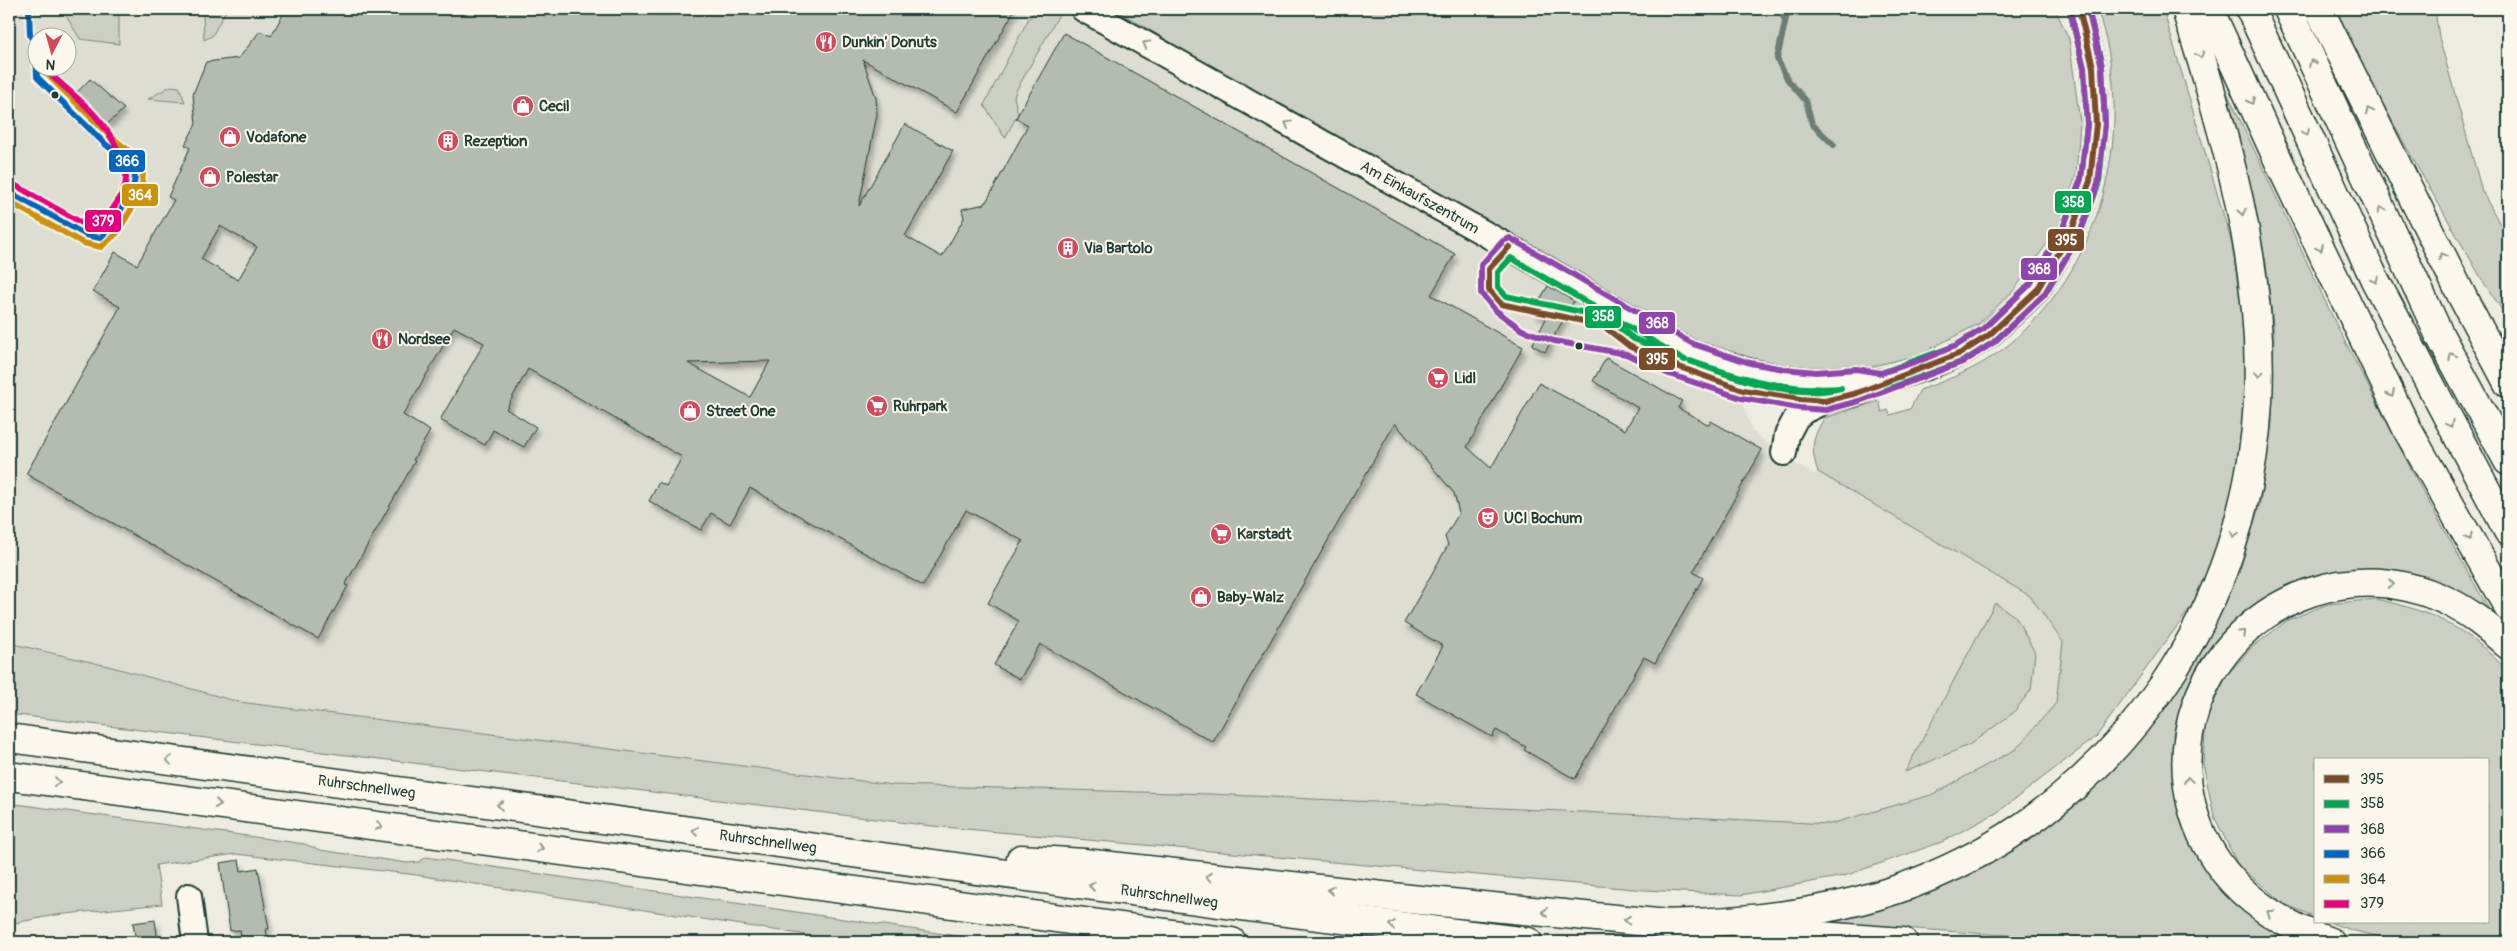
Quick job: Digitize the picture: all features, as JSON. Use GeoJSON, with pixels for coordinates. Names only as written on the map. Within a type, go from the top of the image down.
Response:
{"type":"FeatureCollection","features":[{"type":"Feature","properties":{"kind":"highway"},"geometry":{"type":"LineString","coordinates":[[1660,924],[1724,923],[1799,913],[1841,904],[1928,878],[1964,862],[1995,844],[2063,798],[2116,749],[2159,692],[2189,645],[2221,574],[2238,521],[2254,441],[2259,377],[2255,297],[2241,205],[2211,90],[2186,9]]}},
{"type":"Feature","properties":{"kind":"highway"},"geometry":{"type":"LineString","coordinates":[[2209,9],[2280,164],[2408,429],[2508,607]]}},
{"type":"Feature","properties":{"kind":"highway"},"geometry":{"type":"LineString","coordinates":[[2250,9],[2375,280],[2508,531]]}},
{"type":"Feature","properties":{"kind":"highway"},"geometry":{"type":"LineString","coordinates":[[2288,9],[2440,336],[2508,461]]}},
{"type":"Feature","properties":{"kind":"highway"},"geometry":{"type":"LineString","coordinates":[[2319,9],[2464,300],[2508,383]]}},
{"type":"Feature","properties":{"kind":"highway"},"geometry":{"type":"LineString","coordinates":[[2464,300],[2508,346]]}},
{"type":"Feature","properties":{"kind":"highway"},"geometry":{"type":"LineString","coordinates":[[2330,942],[2285,923],[2258,905],[2218,863],[2204,840],[2193,812],[2186,774],[2187,747],[2197,704],[2210,675],[2232,644],[2272,609],[2294,598],[2342,584],[2369,581],[2423,591],[2467,612],[2508,645]]}},
{"type":"Feature","properties":{"kind":"highway","name":"Ruhrschnellweg"},"geometry":{"type":"LineString","coordinates":[[9,738],[854,853],[1528,942]]}},
{"type":"Feature","properties":{"kind":"highway"},"geometry":{"type":"LineString","coordinates":[[9,776],[1232,942]]}},
{"type":"Feature","properties":{"kind":"highway"},"geometry":{"type":"LineString","coordinates":[[854,853],[1084,863],[1660,924],[1904,942]]}},
{"type":"Feature","properties":{"kind":"street","name":"Am Einkaufszentrum"},"geometry":{"type":"LineString","coordinates":[[1083,9],[1509,247],[1689,352],[1748,371],[1783,378],[1816,381],[1856,378],[1882,382]]}},
{"type":"Feature","properties":{"kind":"street","name":"Am Einkaufszentrum"},"geometry":{"type":"LineString","coordinates":[[1784,453],[1787,435],[1796,418],[1804,411],[1825,401],[1857,394],[1882,382],[1927,368],[1960,353],[1988,335],[2038,290],[2071,232],[2090,181],[2096,124],[2093,67],[2078,9]]}},
{"type":"Feature","properties":{"kind":"street"},"geometry":{"type":"LineString","coordinates":[[189,896],[196,942]]}},
{"type":"Feature","properties":{"kind":"shaded area","name":"Ruhrpark"},"geometry":{"type":"Polygon","coordinates":[[[9,9],[1114,9],[1429,194],[1694,339],[1731,373],[1737,382],[1752,431],[1781,455],[1813,474],[1818,472],[2030,596],[2063,642],[2056,703],[2016,749],[1931,795],[1830,824],[1210,794],[893,785],[239,702],[112,667],[9,643],[9,9]]]}},
{"type":"Feature","properties":{"kind":"shaded area"},"geometry":{"type":"Polygon","coordinates":[[[62,9],[112,9],[119,13],[119,44],[80,39],[78,28],[73,28],[62,9]]]}},
{"type":"Feature","properties":{"kind":"shaded area"},"geometry":{"type":"Polygon","coordinates":[[[206,9],[227,9],[212,36],[204,40],[203,15],[206,9]]]}},
{"type":"Feature","properties":{"kind":"shaded area"},"geometry":{"type":"Polygon","coordinates":[[[1037,9],[1061,11],[1016,91],[1014,97],[1018,114],[1005,138],[984,105],[1029,18],[1037,9]]]}},
{"type":"Feature","properties":{"kind":"shaded area"},"geometry":{"type":"Polygon","coordinates":[[[1114,9],[2055,9],[2069,39],[2080,122],[2076,176],[2059,226],[2015,289],[1978,324],[1919,355],[1849,372],[1790,371],[1743,361],[1694,339],[1429,194],[1114,9]]]}},
{"type":"Feature","properties":{"kind":"shaded area"},"geometry":{"type":"Polygon","coordinates":[[[2097,9],[2163,9],[2232,244],[2248,355],[2240,470],[2208,584],[2096,737],[1998,812],[1942,842],[1844,876],[1741,895],[1644,890],[932,826],[9,714],[9,643],[112,667],[239,702],[893,785],[1210,794],[1830,824],[1931,795],[2016,749],[2056,703],[2063,642],[2030,596],[1818,472],[1813,450],[1815,438],[1824,418],[1879,401],[1882,412],[1888,410],[1890,415],[1910,409],[1920,390],[1957,376],[2003,350],[2045,308],[2071,271],[2091,231],[2105,188],[2113,143],[2114,98],[2109,53],[2097,9]]]}},
{"type":"Feature","properties":{"kind":"shaded area"},"geometry":{"type":"Polygon","coordinates":[[[2331,9],[2435,9],[2439,37],[2482,191],[2508,239],[2508,319],[2484,283],[2414,161],[2331,9]]]}},
{"type":"Feature","properties":{"kind":"shaded area"},"geometry":{"type":"Polygon","coordinates":[[[2202,39],[2336,324],[2422,490],[2492,615],[2314,578],[2271,595],[2235,622],[2207,655],[2183,697],[2173,734],[2179,811],[2194,851],[2215,882],[2232,901],[2269,929],[2296,942],[2165,942],[1988,934],[1815,922],[2107,771],[2158,716],[2190,671],[2215,625],[2239,573],[2260,503],[2272,422],[2274,334],[2266,263],[2249,191],[2202,39]]]}},
{"type":"Feature","properties":{"kind":"shaded area"},"geometry":{"type":"Polygon","coordinates":[[[171,86],[179,87],[185,102],[148,99],[171,86]]]}},
{"type":"Feature","properties":{"kind":"shaded area"},"geometry":{"type":"Polygon","coordinates":[[[2376,599],[2432,616],[2463,632],[2478,643],[2508,671],[2508,942],[2440,942],[2395,939],[2351,930],[2334,924],[2490,924],[2490,758],[2314,758],[2314,916],[2284,904],[2238,865],[2214,816],[2203,763],[2206,719],[2227,675],[2251,648],[2288,620],[2328,604],[2376,599]]]}},
{"type":"Feature","properties":{"kind":"shaded area"},"geometry":{"type":"Polygon","coordinates":[[[1995,603],[2016,617],[2035,653],[2031,690],[2013,713],[1969,745],[1905,772],[1995,603]]]}},
{"type":"Feature","properties":{"kind":"shaded area"},"geometry":{"type":"Polygon","coordinates":[[[9,803],[305,844],[320,850],[407,863],[419,862],[426,857],[998,942],[852,942],[417,875],[236,854],[156,865],[162,904],[56,915],[9,924],[9,803]]]}},
{"type":"Feature","properties":{"kind":"building"},"geometry":{"type":"Polygon","coordinates":[[[286,9],[1015,9],[957,112],[863,60],[876,98],[877,114],[859,206],[905,124],[953,151],[905,236],[942,257],[964,218],[962,209],[985,204],[1028,125],[1016,118],[1064,33],[1455,254],[1431,295],[1523,347],[1467,447],[1491,468],[1539,383],[1625,430],[1638,408],[1593,381],[1606,358],[1682,401],[1678,408],[1709,425],[1711,421],[1762,450],[1693,572],[1703,578],[1655,663],[1644,657],[1575,779],[1524,750],[1526,747],[1496,730],[1492,737],[1416,694],[1443,646],[1404,623],[1448,545],[1445,537],[1459,513],[1454,493],[1395,423],[1213,742],[1040,644],[1020,679],[994,665],[1019,621],[988,603],[1023,541],[966,510],[923,586],[750,488],[730,524],[711,513],[701,530],[649,501],[659,482],[666,486],[682,457],[528,369],[506,409],[536,427],[524,447],[493,430],[485,445],[440,420],[484,343],[454,327],[403,415],[430,431],[345,585],[348,586],[318,639],[26,474],[120,307],[93,291],[115,252],[137,265],[174,200],[168,197],[190,148],[185,145],[196,124],[193,94],[206,62],[239,58],[260,31],[271,36],[286,9]],[[220,226],[201,259],[238,280],[257,247],[220,226]],[[770,361],[688,363],[750,397],[770,361]]]}},
{"type":"Feature","properties":{"kind":"building"},"geometry":{"type":"Polygon","coordinates":[[[90,79],[124,109],[98,132],[68,102],[90,79]]]}},
{"type":"Feature","properties":{"kind":"building"},"geometry":{"type":"Polygon","coordinates":[[[1548,286],[1574,301],[1545,352],[1532,345],[1546,319],[1533,311],[1548,286]]]}},
{"type":"Feature","properties":{"kind":"building"},"geometry":{"type":"Polygon","coordinates":[[[239,860],[241,871],[258,868],[269,929],[266,929],[268,942],[242,942],[240,930],[230,931],[220,863],[239,860]]]}},
{"type":"Feature","properties":{"kind":"building"},"geometry":{"type":"Polygon","coordinates":[[[155,920],[158,942],[136,942],[133,923],[155,920]]]}},
{"type":"Feature","properties":{"kind":"waterway"},"geometry":{"type":"LineString","coordinates":[[1778,9],[1785,20]]}},
{"type":"Feature","properties":{"kind":"waterway"},"geometry":{"type":"LineString","coordinates":[[1788,9],[1777,59],[1788,80],[1806,101],[1812,124],[1834,145]]}},
{"type":"Feature","properties":{"kind":"transit line","name":"366"},"geometry":{"type":"LineString","coordinates":[[9,192],[86,235],[100,238],[110,228],[133,189],[135,177],[130,163],[105,144],[37,77],[36,48],[30,35],[29,9]]}},
{"type":"Feature","properties":{"kind":"transit line","name":"395"},"geometry":{"type":"LineString","coordinates":[[1509,247],[1489,269],[1489,290],[1501,304],[1602,325],[1629,346],[1649,356],[1743,390],[1825,401],[1857,393],[1961,353],[1989,335],[2037,290],[2071,232],[2090,181],[2096,124],[2093,67],[2079,9]]}},
{"type":"Feature","properties":{"kind":"transit line","name":"358"},"geometry":{"type":"LineString","coordinates":[[1885,390],[1964,361],[1994,342],[2044,295],[2079,236],[2099,183],[2105,124],[2102,66],[2088,9]]}},
{"type":"Feature","properties":{"kind":"transit line","name":"368"},"geometry":{"type":"LineString","coordinates":[[2070,11],[2084,68],[2087,124],[2081,179],[2063,228],[2030,284],[1984,328],[1957,345],[1924,359],[1881,373],[1856,369],[1816,372],[1750,363],[1693,344],[1510,238],[1503,241],[1481,265],[1481,293],[1495,310],[1522,330],[1554,341],[1626,354],[1669,374],[1741,398],[1799,408],[1826,410],[1859,401],[1965,361],[1994,342],[2044,295],[2079,236],[2098,184],[2105,124],[2102,67],[2088,9]]}},
{"type":"Feature","properties":{"kind":"transit line","name":"358"},"geometry":{"type":"LineString","coordinates":[[1881,373],[1957,345],[1984,328],[2030,284],[2063,228],[2081,179],[2087,124],[2084,68],[2070,11]]}},
{"type":"Feature","properties":{"kind":"transit line","name":"364"},"geometry":{"type":"LineString","coordinates":[[9,202],[83,243],[101,247],[117,233],[141,193],[143,174],[137,157],[111,137],[51,78]]}},
{"type":"Feature","properties":{"kind":"transit line","name":"379"},"geometry":{"type":"LineString","coordinates":[[13,184],[89,227],[97,228],[123,192],[126,176],[124,165],[106,129],[81,101],[54,78]]}},
{"type":"Feature","properties":{"kind":"transit line","name":"358"},"geometry":{"type":"LineString","coordinates":[[1511,258],[1685,360],[1634,339],[1605,317],[1506,296],[1498,287],[1498,272],[1511,258]]}},
{"type":"Feature","properties":{"kind":"transit line","name":"358"},"geometry":{"type":"LineString","coordinates":[[1690,361],[1727,373],[1783,386],[1821,389],[1841,388],[1823,391],[1784,389],[1745,380],[1690,361]]}},
{"type":"Feature","properties":{"kind":"place","name":"Dunkin' Donuts"},"geometry":{"type":"Point","coordinates":[826,42]}},
{"type":"Feature","properties":{"kind":"place","name":"Cecil"},"geometry":{"type":"Point","coordinates":[523,106]}},
{"type":"Feature","properties":{"kind":"place","name":"Vodafone"},"geometry":{"type":"Point","coordinates":[230,137]}},
{"type":"Feature","properties":{"kind":"place","name":"Rezeption"},"geometry":{"type":"Point","coordinates":[448,141]}},
{"type":"Feature","properties":{"kind":"place","name":"Polestar"},"geometry":{"type":"Point","coordinates":[210,177]}},
{"type":"Feature","properties":{"kind":"place","name":"Via Bartolo"},"geometry":{"type":"Point","coordinates":[1068,248]}},
{"type":"Feature","properties":{"kind":"place","name":"Nordsee"},"geometry":{"type":"Point","coordinates":[382,339]}},
{"type":"Feature","properties":{"kind":"place","name":"Lidl"},"geometry":{"type":"Point","coordinates":[1438,378]}},
{"type":"Feature","properties":{"kind":"place","name":"Ruhrpark"},"geometry":{"type":"Point","coordinates":[877,406]}},
{"type":"Feature","properties":{"kind":"place","name":"Street One"},"geometry":{"type":"Point","coordinates":[690,411]}},
{"type":"Feature","properties":{"kind":"place","name":"UCI Bochum"},"geometry":{"type":"Point","coordinates":[1488,518]}},
{"type":"Feature","properties":{"kind":"place","name":"Karstadt"},"geometry":{"type":"Point","coordinates":[1221,534]}},
{"type":"Feature","properties":{"kind":"place","name":"Baby-Walz"},"geometry":{"type":"Point","coordinates":[1201,597]}}]}
